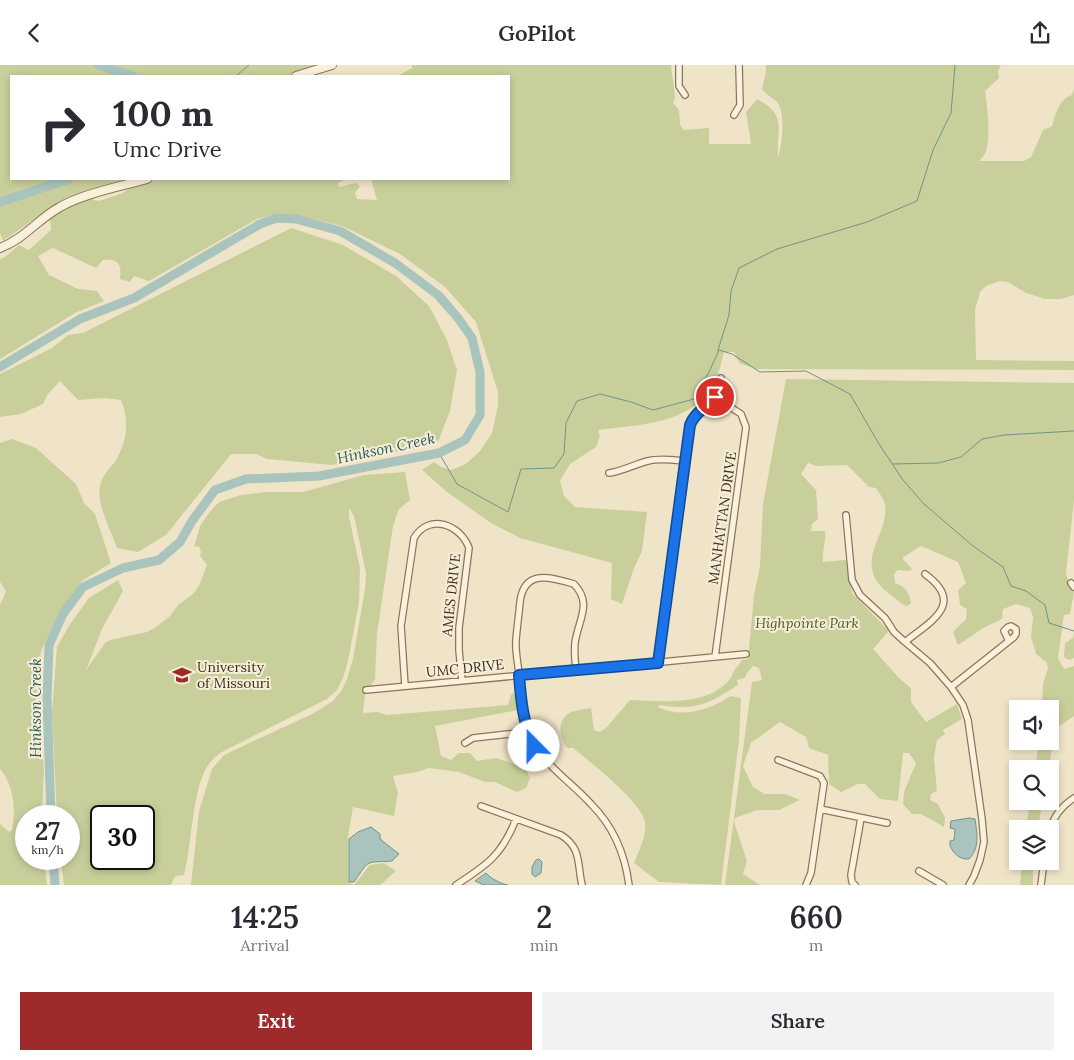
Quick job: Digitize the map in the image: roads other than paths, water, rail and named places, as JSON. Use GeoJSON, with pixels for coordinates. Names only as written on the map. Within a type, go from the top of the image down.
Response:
{"type":"FeatureCollection","features":[{"type":"Feature","properties":{"kind":"street"},"geometry":{"type":"LineString","coordinates":[[299,75],[332,65]]}},
{"type":"Feature","properties":{"kind":"street"},"geometry":{"type":"LineString","coordinates":[[678,65],[679,86],[686,95]]}},
{"type":"Feature","properties":{"kind":"street"},"geometry":{"type":"LineString","coordinates":[[734,115],[740,105],[739,65]]}},
{"type":"Feature","properties":{"kind":"street"},"geometry":{"type":"LineString","coordinates":[[0,248],[19,239],[48,214],[67,203],[144,180]]}},
{"type":"Feature","properties":{"kind":"street"},"geometry":{"type":"LineString","coordinates":[[658,663],[690,425],[692,418],[715,397],[721,378]]}},
{"type":"Feature","properties":{"kind":"street","name":"MANHATTAN DRIVE"},"geometry":{"type":"LineString","coordinates":[[715,397],[741,414],[746,427],[716,657]]}},
{"type":"Feature","properties":{"kind":"street"},"geometry":{"type":"LineString","coordinates":[[610,473],[650,460],[685,461]]}},
{"type":"Feature","properties":{"kind":"street"},"geometry":{"type":"LineString","coordinates":[[846,515],[852,580],[855,589],[885,618],[905,642],[930,663],[951,687],[963,705],[968,720],[984,841],[980,860],[969,885]]}},
{"type":"Feature","properties":{"kind":"street","name":"AMES DRIVE"},"geometry":{"type":"LineString","coordinates":[[405,686],[401,626],[414,538],[419,530],[426,525],[444,525],[459,533],[466,540],[469,548],[458,628],[462,681]]}},
{"type":"Feature","properties":{"kind":"street"},"geometry":{"type":"LineString","coordinates":[[905,642],[938,616],[943,606],[944,599],[941,589],[925,574]]}},
{"type":"Feature","properties":{"kind":"street"},"geometry":{"type":"LineString","coordinates":[[576,670],[574,654],[584,610],[582,596],[574,584],[544,577],[536,578],[524,587],[521,594],[516,641],[522,714],[527,732],[543,758],[592,804],[613,833],[627,866],[629,885]]}},
{"type":"Feature","properties":{"kind":"street"},"geometry":{"type":"LineString","coordinates":[[951,687],[1009,641]]}},
{"type":"Feature","properties":{"kind":"street","name":"UMC DRIVE"},"geometry":{"type":"LineString","coordinates":[[366,690],[746,654]]}},
{"type":"Feature","properties":{"kind":"street"},"geometry":{"type":"LineString","coordinates":[[465,743],[473,738],[527,732]]}},
{"type":"Feature","properties":{"kind":"street"},"geometry":{"type":"LineString","coordinates":[[778,760],[820,776],[823,779],[824,787],[812,873],[806,885]]}},
{"type":"Feature","properties":{"kind":"street"},"geometry":{"type":"LineString","coordinates":[[1054,820],[1064,805],[1074,798]]}},
{"type":"Feature","properties":{"kind":"street"},"geometry":{"type":"LineString","coordinates":[[481,806],[561,835],[569,840],[577,855],[582,885]]}},
{"type":"Feature","properties":{"kind":"street"},"geometry":{"type":"LineString","coordinates":[[820,809],[887,823]]}},
{"type":"Feature","properties":{"kind":"street"},"geometry":{"type":"LineString","coordinates":[[855,885],[852,883],[851,875],[861,818]]}},
{"type":"Feature","properties":{"kind":"street"},"geometry":{"type":"LineString","coordinates":[[456,885],[485,866],[496,855],[505,844],[516,819]]}},
{"type":"Feature","properties":{"kind":"street"},"geometry":{"type":"LineString","coordinates":[[1041,885],[1043,870]]}},
{"type":"Feature","properties":{"kind":"street"},"geometry":{"type":"LineString","coordinates":[[919,871],[944,885]]}},
{"type":"Feature","properties":{"kind":"water"},"geometry":{"type":"Polygon","coordinates":[[[975,819],[977,840],[975,850],[969,859],[966,859],[957,855],[951,849],[950,841],[954,840],[955,829],[950,828],[951,821],[975,819]]]}},
{"type":"Feature","properties":{"kind":"water"},"geometry":{"type":"Polygon","coordinates":[[[371,827],[380,834],[380,839],[399,854],[392,861],[369,863],[354,882],[349,882],[349,839],[358,832],[371,827]]]}},
{"type":"Feature","properties":{"kind":"water"},"geometry":{"type":"Polygon","coordinates":[[[539,859],[542,862],[541,873],[535,877],[532,874],[532,867],[536,860],[539,859]]]}},
{"type":"Feature","properties":{"kind":"water"},"geometry":{"type":"Polygon","coordinates":[[[486,873],[496,881],[508,885],[484,885],[475,881],[486,873]]]}},
{"type":"Feature","properties":{"kind":"waterway","name":"Hinkson Creek"},"geometry":{"type":"LineString","coordinates":[[98,65],[130,75]]}},
{"type":"Feature","properties":{"kind":"waterway"},"geometry":{"type":"LineString","coordinates":[[237,75],[249,65]]}},
{"type":"Feature","properties":{"kind":"waterway"},"geometry":{"type":"LineString","coordinates":[[718,350],[729,315],[731,291],[739,268],[777,249],[867,222],[917,201],[933,150],[951,113],[955,65]]}},
{"type":"Feature","properties":{"kind":"waterway","name":"Hinkson Creek"},"geometry":{"type":"LineString","coordinates":[[0,202],[66,180]]}},
{"type":"Feature","properties":{"kind":"waterway","name":"Hinkson Creek"},"geometry":{"type":"LineString","coordinates":[[0,367],[80,319],[134,298],[260,224],[277,218],[296,219],[340,231],[395,263],[438,295],[472,338],[480,372],[480,415],[465,440],[439,453],[319,476],[246,479],[215,490],[192,521],[180,542],[159,560],[123,568],[83,587],[63,614],[49,645],[47,699],[51,805]]}},
{"type":"Feature","properties":{"kind":"waterway"},"geometry":{"type":"LineString","coordinates":[[439,453],[457,484],[508,512],[521,469],[554,468],[564,454],[566,423],[577,401],[600,394],[653,410],[694,399],[719,350],[732,354],[760,372],[806,371],[850,394],[879,444],[903,480],[924,504],[973,546],[1003,567],[1011,586],[1026,591],[1045,605],[1049,623],[1074,631]]}},
{"type":"Feature","properties":{"kind":"waterway"},"geometry":{"type":"LineString","coordinates":[[893,464],[938,463],[961,457],[982,439],[1004,435],[1074,431]]}},
{"type":"Feature","properties":{"kind":"waterway","name":"Hinkson Creek"},"geometry":{"type":"LineString","coordinates":[[54,870],[55,885]]}},
{"type":"Feature","properties":{"kind":"place","name":"University of Missouri"},"geometry":{"type":"Point","coordinates":[182,675]}},
{"type":"Feature","properties":{"kind":"park label","name":"Highpointe Park"},"geometry":{"type":"Point","coordinates":[807,623]}}]}
